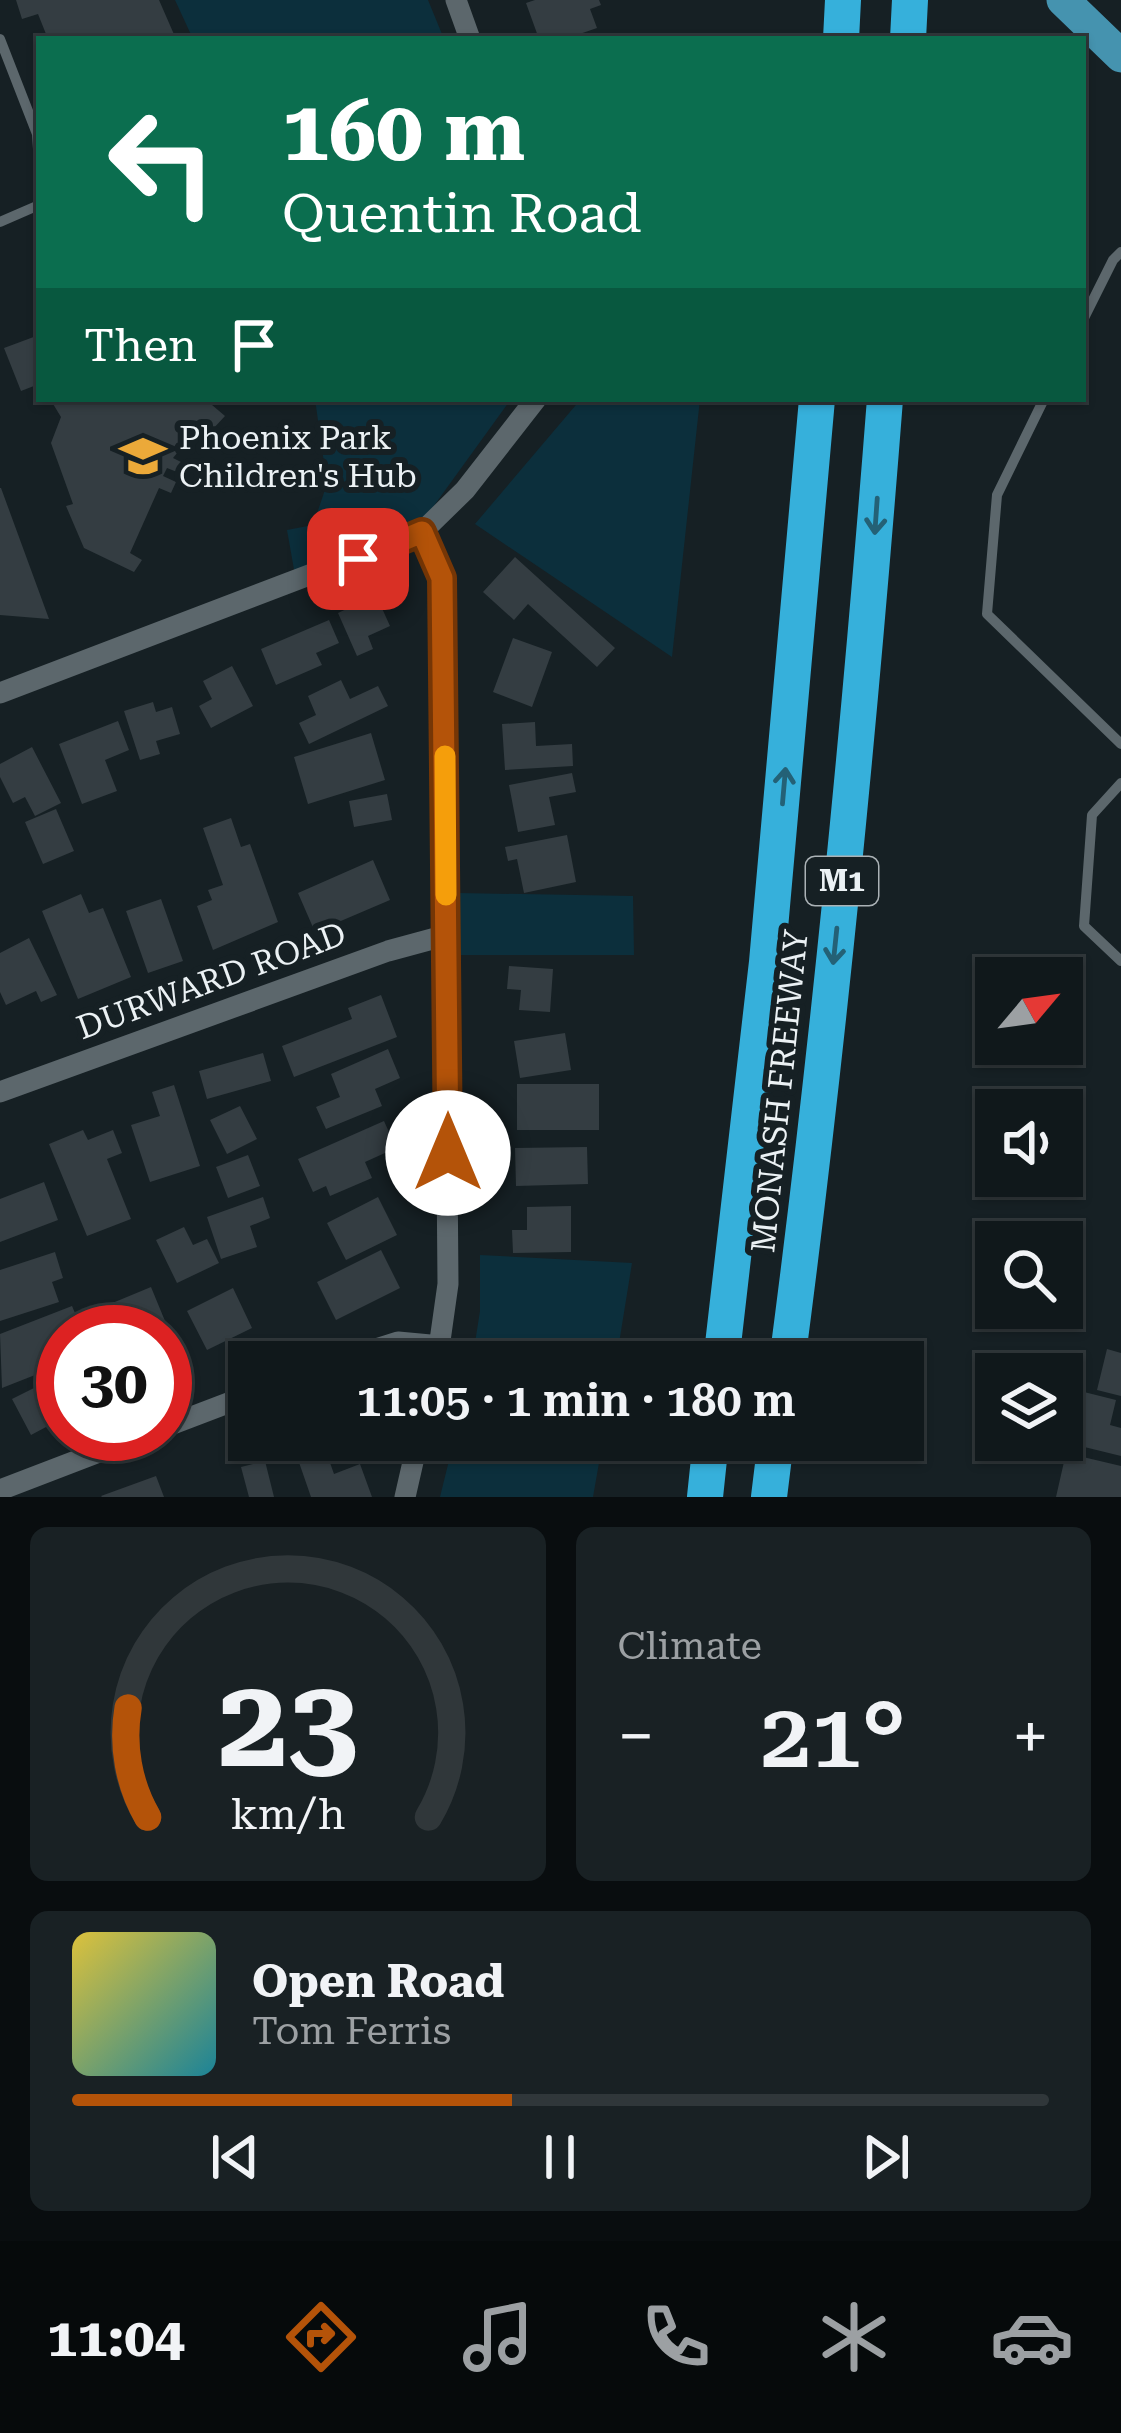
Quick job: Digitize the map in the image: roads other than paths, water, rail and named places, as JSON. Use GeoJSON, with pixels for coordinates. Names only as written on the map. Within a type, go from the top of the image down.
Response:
{"type":"FeatureCollection","features":[{"type":"Feature","properties":{"kind":"highway"},"geometry":{"type":"LineString","coordinates":[[841,36],[843,0]]}},
{"type":"Feature","properties":{"kind":"highway"},"geometry":{"type":"LineString","coordinates":[[908,36],[910,0]]}},
{"type":"Feature","properties":{"kind":"highway","name":"MONASH FREEWAY"},"geometry":{"type":"LineString","coordinates":[[723,1341],[767,962],[817,402]]}},
{"type":"Feature","properties":{"kind":"highway","name":"MONASH FREEWAY"},"geometry":{"type":"LineString","coordinates":[[789,1341],[836,938],[885,402]]}},
{"type":"Feature","properties":{"kind":"highway"},"geometry":{"type":"LineString","coordinates":[[701,1497],[708,1461]]}},
{"type":"Feature","properties":{"kind":"highway"},"geometry":{"type":"LineString","coordinates":[[769,1497],[773,1461]]}},
{"type":"Feature","properties":{"kind":"main road"},"geometry":{"type":"LineString","coordinates":[[1068,2],[1121,56]]}},
{"type":"Feature","properties":{"kind":"street"},"geometry":{"type":"LineString","coordinates":[[456,0],[469,36]]}},
{"type":"Feature","properties":{"kind":"street"},"geometry":{"type":"LineString","coordinates":[[0,693],[393,547],[422,532],[454,503],[534,402]]}},
{"type":"Feature","properties":{"kind":"street"},"geometry":{"type":"LineString","coordinates":[[422,532],[442,578],[448,1283],[441,1341]]}},
{"type":"Feature","properties":{"kind":"street","name":"DURWARD ROAD"},"geometry":{"type":"LineString","coordinates":[[0,1092],[388,951],[447,935]]}},
{"type":"Feature","properties":{"kind":"street"},"geometry":{"type":"LineString","coordinates":[[192,1417],[228,1403]]}},
{"type":"Feature","properties":{"kind":"street"},"geometry":{"type":"LineString","coordinates":[[0,1490],[76,1461]]}},
{"type":"Feature","properties":{"kind":"street"},"geometry":{"type":"LineString","coordinates":[[405,1497],[413,1461]]}},
{"type":"Feature","properties":{"kind":"lane"},"geometry":{"type":"LineString","coordinates":[[0,39],[36,129]]}},
{"type":"Feature","properties":{"kind":"lane"},"geometry":{"type":"LineString","coordinates":[[0,222],[36,206]]}},
{"type":"Feature","properties":{"kind":"lane"},"geometry":{"type":"LineString","coordinates":[[1086,314],[1121,252]]}},
{"type":"Feature","properties":{"kind":"lane"},"geometry":{"type":"LineString","coordinates":[[1043,402],[997,495],[988,614],[1121,744]]}},
{"type":"Feature","properties":{"kind":"lane"},"geometry":{"type":"LineString","coordinates":[[1121,783],[1092,815],[1084,926],[1121,961]]}},
{"type":"Feature","properties":{"kind":"place","name":"Phoenix Park Children's Hub"},"geometry":{"type":"Point","coordinates":[143,456]}}]}
